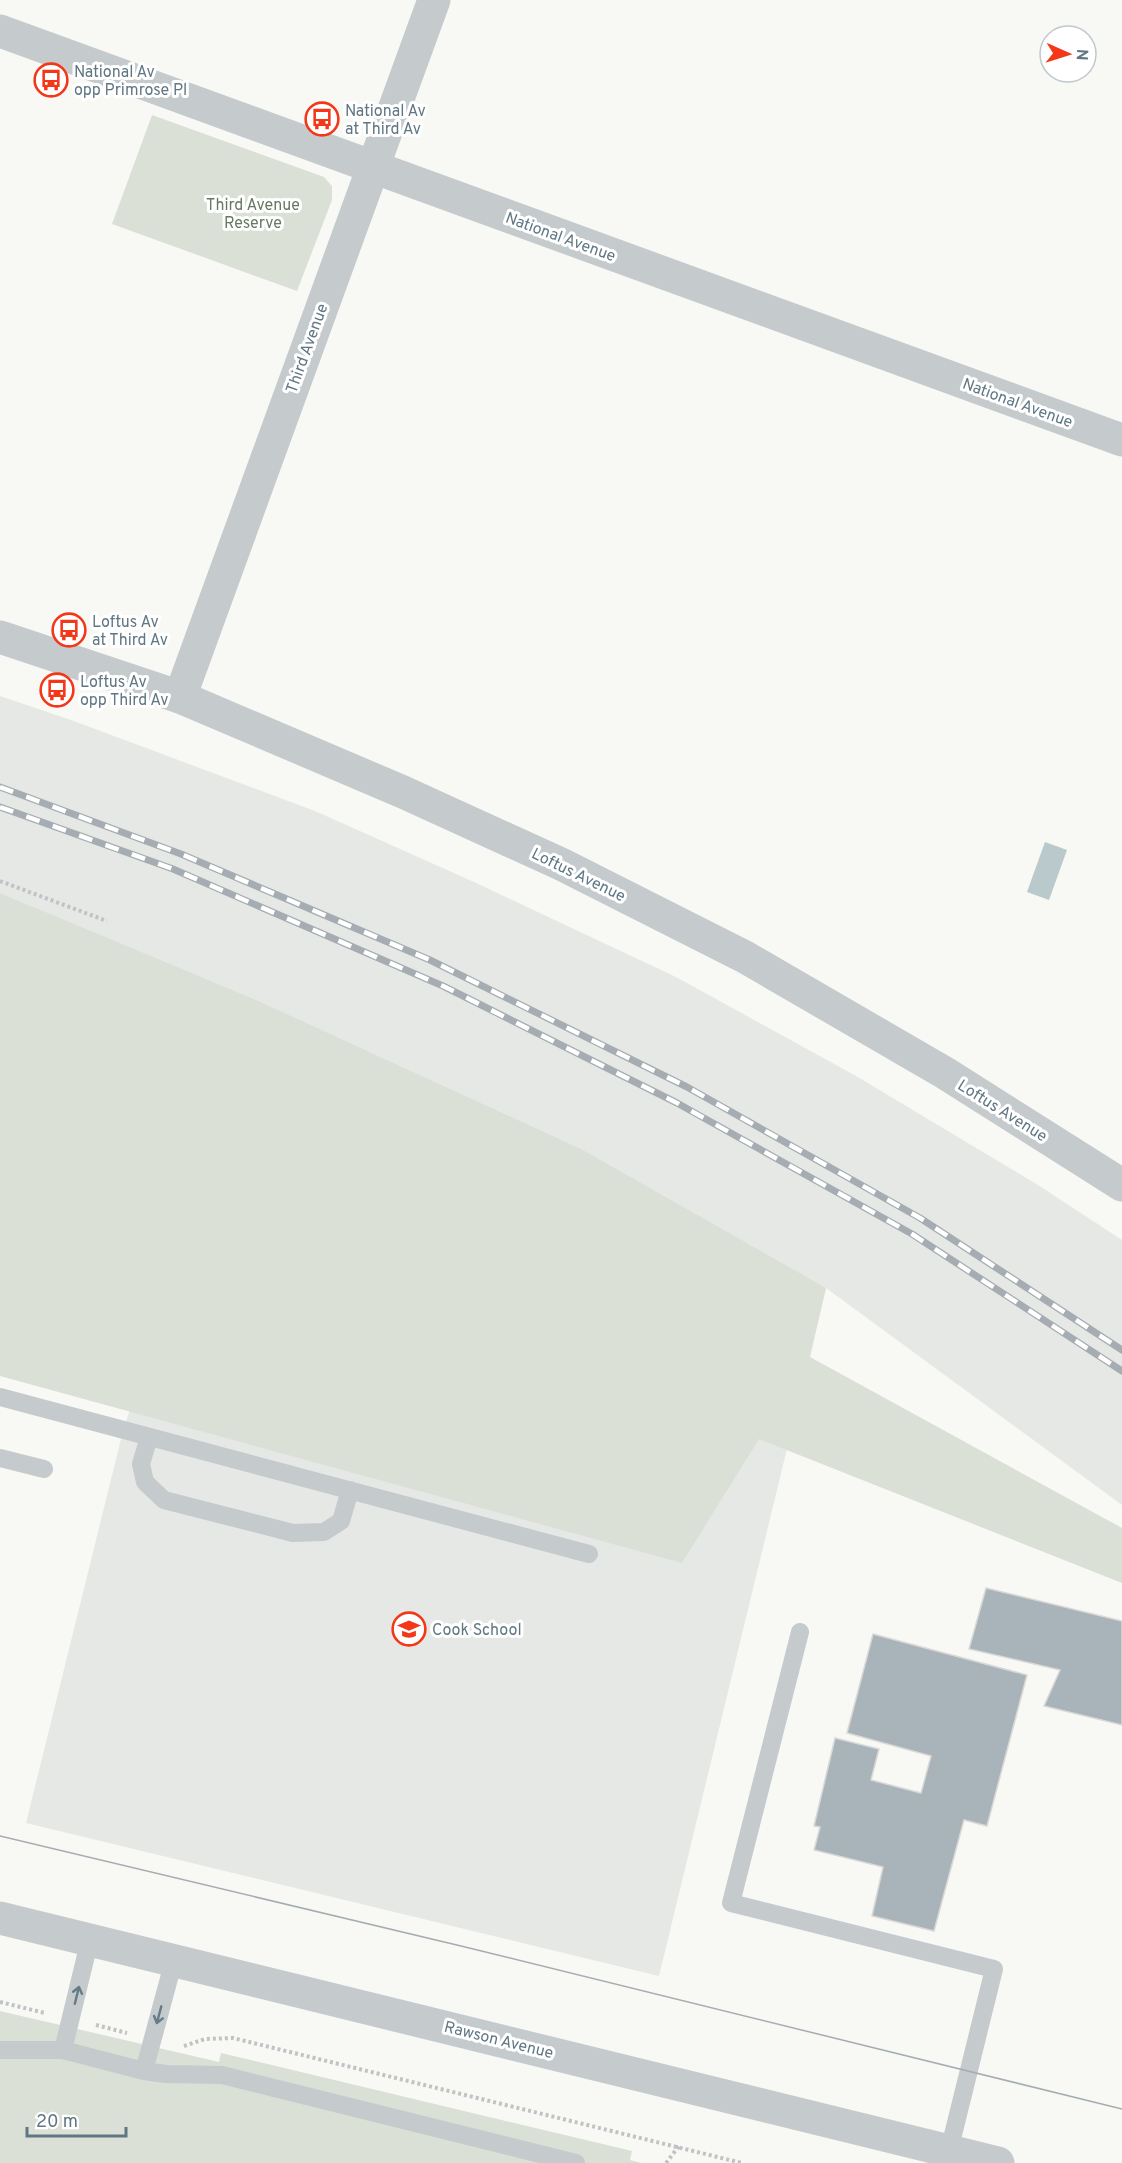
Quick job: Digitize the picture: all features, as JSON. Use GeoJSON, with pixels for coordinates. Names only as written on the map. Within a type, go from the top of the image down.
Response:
{"type":"FeatureCollection","features":[{"type":"Feature","properties":{"kind":"street","name":"Third Avenue"},"geometry":{"type":"LineString","coordinates":[[180,697],[434,0]]}},
{"type":"Feature","properties":{"kind":"street","name":"National Avenue"},"geometry":{"type":"LineString","coordinates":[[0,31],[1122,440]]}},
{"type":"Feature","properties":{"kind":"street","name":"Loftus Avenue"},"geometry":{"type":"LineString","coordinates":[[0,637],[180,697],[403,792],[540,855],[746,957],[945,1073],[1122,1185]]}},
{"type":"Feature","properties":{"kind":"street","name":"Rawson Avenue"},"geometry":{"type":"LineString","coordinates":[[0,1918],[998,2163]]}},
{"type":"Feature","properties":{"kind":"lane"},"geometry":{"type":"LineString","coordinates":[[0,1397],[589,1554]]}},
{"type":"Feature","properties":{"kind":"lane"},"geometry":{"type":"LineString","coordinates":[[149,1437],[141,1464],[145,1482],[164,1500],[293,1533],[324,1532],[341,1521],[350,1490]]}},
{"type":"Feature","properties":{"kind":"lane"},"geometry":{"type":"LineString","coordinates":[[0,1458],[44,1469]]}},
{"type":"Feature","properties":{"kind":"lane"},"geometry":{"type":"LineString","coordinates":[[800,1632],[731,1903],[994,1969],[949,2151]]}},
{"type":"Feature","properties":{"kind":"lane"},"geometry":{"type":"LineString","coordinates":[[63,2050],[90,1939]]}},
{"type":"Feature","properties":{"kind":"lane"},"geometry":{"type":"LineString","coordinates":[[144,2071],[174,1960]]}},
{"type":"Feature","properties":{"kind":"lane"},"geometry":{"type":"LineString","coordinates":[[0,2050],[63,2050],[144,2071],[166,2074],[222,2075],[576,2163]]}},
{"type":"Feature","properties":{"kind":"path"},"geometry":{"type":"LineString","coordinates":[[0,881],[107,921]]}},
{"type":"Feature","properties":{"kind":"path"},"geometry":{"type":"LineString","coordinates":[[0,2002],[48,2013]]}},
{"type":"Feature","properties":{"kind":"path"},"geometry":{"type":"LineString","coordinates":[[90,2024],[125,2032]]}},
{"type":"Feature","properties":{"kind":"path"},"geometry":{"type":"LineString","coordinates":[[179,2046],[186,2047],[206,2039],[233,2037],[742,2163]]}},
{"type":"Feature","properties":{"kind":"path"},"geometry":{"type":"LineString","coordinates":[[666,2163],[679,2146]]}},
{"type":"Feature","properties":{"kind":"shaded area","name":"Cook School"},"geometry":{"type":"Polygon","coordinates":[[[0,696],[71,720],[315,811],[474,882],[676,977],[856,1076],[1038,1185],[1122,1240],[1122,1505],[826,1288],[659,1976],[26,1823],[122,1435],[256,1001],[0,893],[0,696]]]}},
{"type":"Feature","properties":{"kind":"shaded area"},"geometry":{"type":"Polygon","coordinates":[[[1045,842],[1067,850],[1049,900],[1027,892],[1045,842]]]}},
{"type":"Feature","properties":{"kind":"green space","name":"Third Avenue Reserve"},"geometry":{"type":"Polygon","coordinates":[[[152,115],[324,177],[332,186],[332,200],[297,291],[112,224],[152,115]]]}},
{"type":"Feature","properties":{"kind":"green space"},"geometry":{"type":"Polygon","coordinates":[[[0,893],[256,1000],[581,1149],[826,1288],[810,1357],[1122,1528],[1122,1583],[759,1439],[682,1563],[0,1376],[0,893]]]}},
{"type":"Feature","properties":{"kind":"green space"},"geometry":{"type":"Polygon","coordinates":[[[0,2011],[219,2062],[221,2053],[632,2151],[630,2160],[641,2163],[0,2163],[0,2011]]]}},
{"type":"Feature","properties":{"kind":"building"},"geometry":{"type":"Polygon","coordinates":[[[986,1588],[1122,1621],[1122,1725],[1044,1706],[1060,1670],[969,1649],[986,1588]]]}},
{"type":"Feature","properties":{"kind":"building"},"geometry":{"type":"Polygon","coordinates":[[[873,1634],[1027,1675],[987,1826],[964,1820],[934,1931],[872,1916],[883,1867],[814,1850],[820,1827],[814,1826],[835,1738],[879,1749],[871,1780],[921,1793],[931,1756],[847,1733],[873,1634]]]}},
{"type":"Feature","properties":{"kind":"tram line"},"geometry":{"type":"LineString","coordinates":[[0,1836],[461,1946],[1122,2109]]}},
{"type":"Feature","properties":{"kind":"railway"},"geometry":{"type":"LineString","coordinates":[[0,787],[181,854],[430,960],[687,1087],[920,1218],[1122,1350]]}},
{"type":"Feature","properties":{"kind":"railway"},"geometry":{"type":"LineString","coordinates":[[0,807],[173,869],[443,986],[677,1103],[912,1234],[1122,1371]]}},
{"type":"Feature","properties":{"kind":"place","name":"National Av opp Primrose Pl"},"geometry":{"type":"Point","coordinates":[51,80]}},
{"type":"Feature","properties":{"kind":"place","name":"National Av at Third Av"},"geometry":{"type":"Point","coordinates":[322,119]}},
{"type":"Feature","properties":{"kind":"place","name":"Loftus Av at Third Av"},"geometry":{"type":"Point","coordinates":[69,630]}},
{"type":"Feature","properties":{"kind":"place","name":"Loftus Av opp Third Av"},"geometry":{"type":"Point","coordinates":[57,690]}},
{"type":"Feature","properties":{"kind":"place","name":"Cook School"},"geometry":{"type":"Point","coordinates":[409,1629]}}]}
